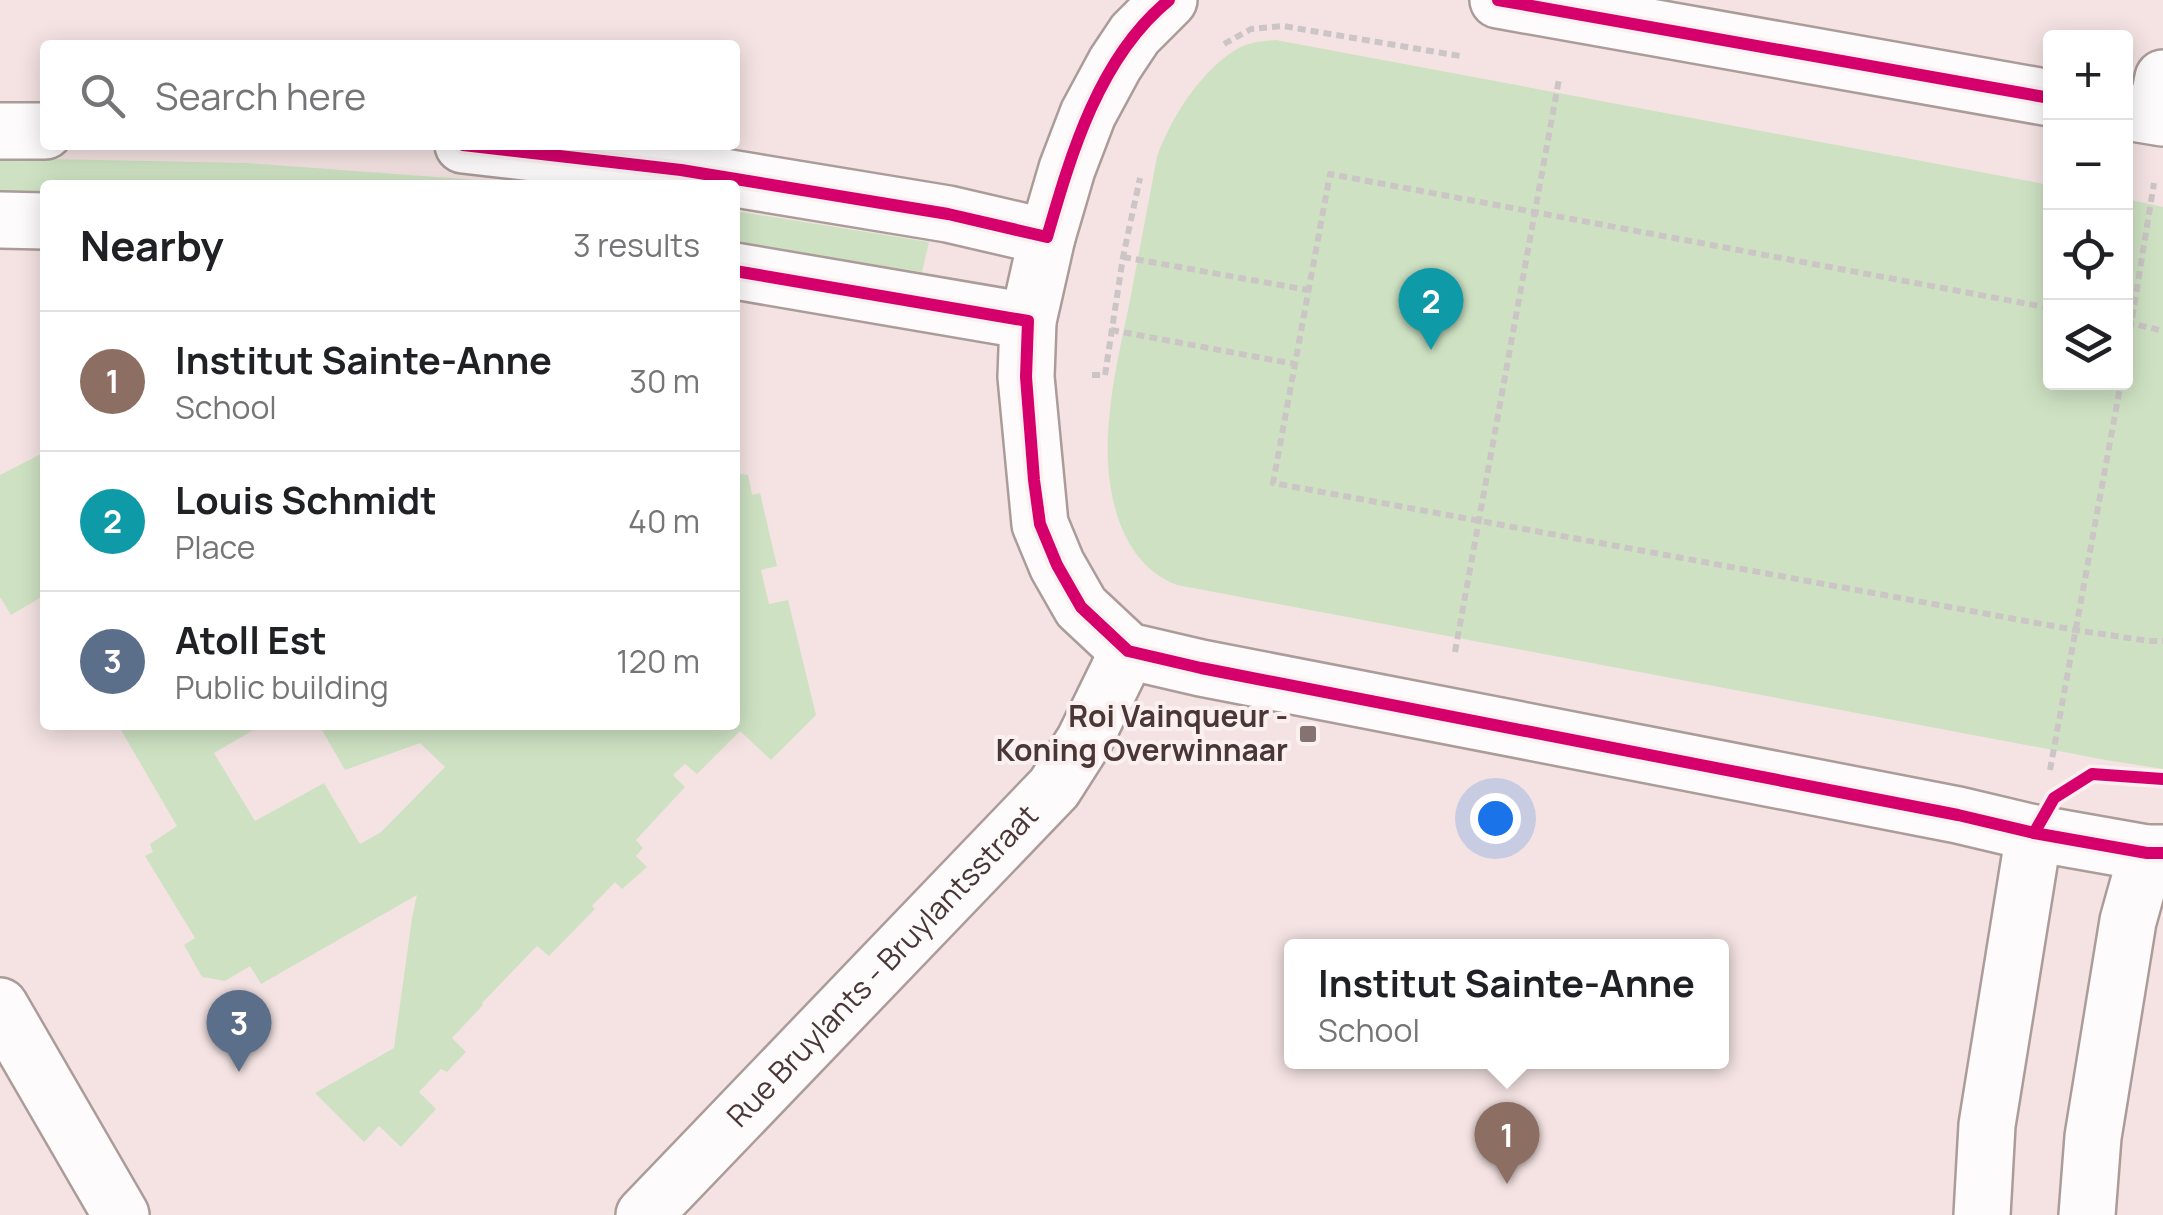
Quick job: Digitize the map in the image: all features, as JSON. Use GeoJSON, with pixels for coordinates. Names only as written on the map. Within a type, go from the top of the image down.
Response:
{"type":"FeatureCollection","features":[{"type":"Feature","properties":{"kind":"street"},"geometry":{"type":"LineString","coordinates":[[1169,0],[1135,34],[1088,114],[1047,237],[1028,321],[1026,377],[1040,524],[1057,566],[1081,607],[1128,651],[1201,668],[2034,833],[2155,853],[2125,940],[2092,1137],[2087,1215]]}},
{"type":"Feature","properties":{"kind":"street"},"geometry":{"type":"LineString","coordinates":[[1498,0],[2043,97]]}},
{"type":"Feature","properties":{"kind":"street"},"geometry":{"type":"LineString","coordinates":[[0,131],[40,131]]}},
{"type":"Feature","properties":{"kind":"street"},"geometry":{"type":"LineString","coordinates":[[507,150],[681,170],[948,214],[1047,237]]}},
{"type":"Feature","properties":{"kind":"street"},"geometry":{"type":"LineString","coordinates":[[0,220],[40,220]]}},
{"type":"Feature","properties":{"kind":"street"},"geometry":{"type":"LineString","coordinates":[[740,272],[1028,321]]}},
{"type":"Feature","properties":{"kind":"street","name":"Rue Bruylants - Bruylantsstraat"},"geometry":{"type":"LineString","coordinates":[[644,1215],[1054,788],[1084,741],[1128,651]]}},
{"type":"Feature","properties":{"kind":"street"},"geometry":{"type":"LineString","coordinates":[[1982,1215],[1987,1125],[2034,833]]}},
{"type":"Feature","properties":{"kind":"street"},"geometry":{"type":"LineString","coordinates":[[0,1006],[121,1215]]}},
{"type":"Feature","properties":{"kind":"path"},"geometry":{"type":"LineString","coordinates":[[1218,49],[1251,29],[1283,26],[1462,57]]}},
{"type":"Feature","properties":{"kind":"path"},"geometry":{"type":"LineString","coordinates":[[1454,658],[1560,75]]}},
{"type":"Feature","properties":{"kind":"path"},"geometry":{"type":"LineString","coordinates":[[2133,300],[2159,182],[2153,106]]}},
{"type":"Feature","properties":{"kind":"path"},"geometry":{"type":"LineString","coordinates":[[2043,307],[1330,174],[1274,482],[2075,630],[2163,640]]}},
{"type":"Feature","properties":{"kind":"path"},"geometry":{"type":"LineString","coordinates":[[1086,375],[1105,375],[1140,175]]}},
{"type":"Feature","properties":{"kind":"path"},"geometry":{"type":"LineString","coordinates":[[1123,258],[1308,290]]}},
{"type":"Feature","properties":{"kind":"path"},"geometry":{"type":"LineString","coordinates":[[2133,324],[2163,331]]}},
{"type":"Feature","properties":{"kind":"path"},"geometry":{"type":"LineString","coordinates":[[1111,330],[1295,364]]}},
{"type":"Feature","properties":{"kind":"path"},"geometry":{"type":"LineString","coordinates":[[2034,833],[2050,771],[2119,390]]}},
{"type":"Feature","properties":{"kind":"green space"},"geometry":{"type":"Polygon","coordinates":[[[1276,40],[2043,184],[2043,390],[2133,390],[2133,201],[2163,207],[2163,769],[1177,585],[1156,574],[1139,558],[1127,538],[1112,492],[1108,444],[1115,375],[1157,157],[1170,127],[1199,82],[1224,58],[1256,42],[1276,40]]]}},
{"type":"Feature","properties":{"kind":"green space"},"geometry":{"type":"Polygon","coordinates":[[[0,158],[246,163],[476,180],[40,180],[40,191],[0,191],[0,158]]]}},
{"type":"Feature","properties":{"kind":"green space"},"geometry":{"type":"Polygon","coordinates":[[[740,212],[929,242],[922,272],[740,244],[740,212]]]}},
{"type":"Feature","properties":{"kind":"green space"},"geometry":{"type":"Polygon","coordinates":[[[40,455],[40,598],[11,615],[0,597],[0,475],[40,455]]]}},
{"type":"Feature","properties":{"kind":"green space"},"geometry":{"type":"Polygon","coordinates":[[[740,474],[748,475],[752,495],[760,493],[777,566],[761,570],[769,604],[788,600],[816,715],[771,760],[740,731],[697,774],[685,764],[673,775],[685,787],[636,840],[643,848],[636,856],[647,867],[622,889],[615,882],[592,906],[595,909],[549,956],[537,946],[482,1003],[452,1038],[466,1052],[447,1072],[441,1069],[419,1092],[436,1109],[401,1147],[379,1126],[364,1142],[315,1093],[394,1048],[417,895],[261,984],[250,966],[225,981],[202,977],[184,945],[195,938],[145,856],[153,852],[150,844],[177,826],[121,730],[253,730],[214,753],[255,821],[324,783],[360,844],[381,832],[445,767],[420,743],[345,770],[322,730],[740,730],[740,474]]]}},
{"type":"Feature","properties":{"kind":"cycle path"},"geometry":{"type":"LineString","coordinates":[[507,150],[681,170],[948,214],[1047,237],[1066,173],[1106,78],[1124,49],[1169,0]]}},
{"type":"Feature","properties":{"kind":"cycle path"},"geometry":{"type":"LineString","coordinates":[[1498,0],[2043,97]]}},
{"type":"Feature","properties":{"kind":"cycle path"},"geometry":{"type":"LineString","coordinates":[[740,272],[1028,321],[1026,377],[1040,524],[1081,607],[1128,651],[2034,833],[2163,853]]}},
{"type":"Feature","properties":{"kind":"cycle path"},"geometry":{"type":"LineString","coordinates":[[2034,833],[2054,798],[2092,774],[2163,779]]}},
{"type":"Feature","properties":{"kind":"place","name":"Louis Schmidt"},"geometry":{"type":"Point","coordinates":[1431,350]}},
{"type":"Feature","properties":{"kind":"place","name":"Roi Vainqueur - Koning Overwinnaar"},"geometry":{"type":"Point","coordinates":[1308,734]}},
{"type":"Feature","properties":{"kind":"place","name":"Atoll Est"},"geometry":{"type":"Point","coordinates":[239,1072]}},
{"type":"Feature","properties":{"kind":"place","name":"Institut Sainte-Anne"},"geometry":{"type":"Point","coordinates":[1507,1184]}}]}
